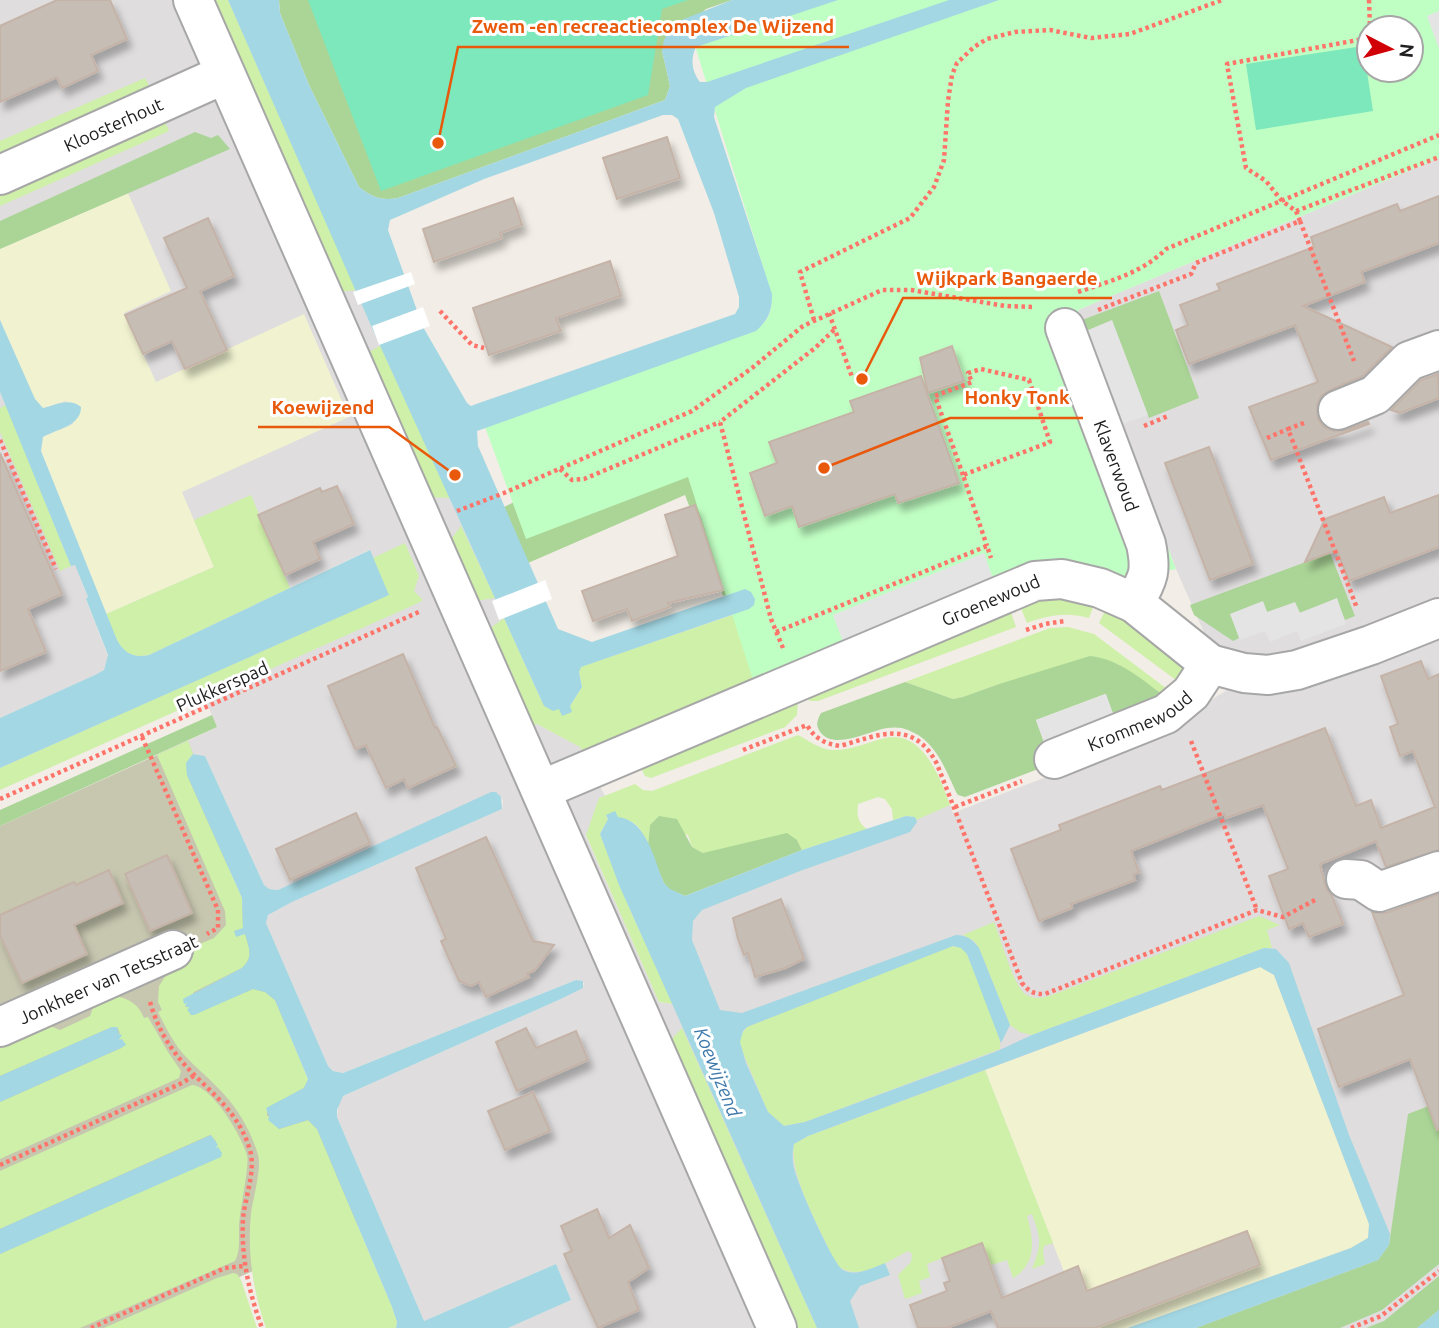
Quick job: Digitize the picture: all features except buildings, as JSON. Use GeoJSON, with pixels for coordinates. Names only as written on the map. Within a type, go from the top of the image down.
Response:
{"type":"FeatureCollection","features":[{"type":"Feature","properties":{"kind":"street"},"geometry":{"type":"LineString","coordinates":[[193,0],[778,1328]]}},
{"type":"Feature","properties":{"kind":"street","name":"Kloosterhout"},"geometry":{"type":"LineString","coordinates":[[0,175],[225,74]]}},
{"type":"Feature","properties":{"kind":"street","name":"Klaverwoud"},"geometry":{"type":"LineString","coordinates":[[1064,311],[1146,544],[1149,576],[1134,603]]}},
{"type":"Feature","properties":{"kind":"street"},"geometry":{"type":"LineString","coordinates":[[1353,404],[1375,395],[1409,361],[1439,350]]}},
{"type":"Feature","properties":{"kind":"street","name":"Groenewoud"},"geometry":{"type":"LineString","coordinates":[[541,790],[1035,581],[1062,579],[1100,588],[1134,603],[1210,664],[1244,673],[1268,675],[1297,670],[1439,618]]}},
{"type":"Feature","properties":{"kind":"street","name":"Krommewoud"},"geometry":{"type":"LineString","coordinates":[[1054,759],[1166,714],[1191,693],[1210,664]]}},
{"type":"Feature","properties":{"kind":"street"},"geometry":{"type":"LineString","coordinates":[[1346,879],[1361,880],[1379,892],[1439,871]]}},
{"type":"Feature","properties":{"kind":"street","name":"Jonkheer van Tetsstraat"},"geometry":{"type":"LineString","coordinates":[[0,1027],[173,950]]}},
{"type":"Feature","properties":{"kind":"path"},"geometry":{"type":"LineString","coordinates":[[814,320],[800,272],[911,218],[933,187],[944,160],[952,75],[963,55],[987,40],[1015,32],[1050,30],[1091,38],[1130,34],[1222,0]]}},
{"type":"Feature","properties":{"kind":"path"},"geometry":{"type":"LineString","coordinates":[[1267,438],[1353,404],[1296,211],[1282,201],[1266,181],[1246,168],[1227,64],[1355,41]]}},
{"type":"Feature","properties":{"kind":"path"},"geometry":{"type":"LineString","coordinates":[[1064,311],[1153,262],[1167,249],[1439,135]]}},
{"type":"Feature","properties":{"kind":"path"},"geometry":{"type":"LineString","coordinates":[[1296,211],[1439,157]]}},
{"type":"Feature","properties":{"kind":"path"},"geometry":{"type":"LineString","coordinates":[[445,515],[560,469],[692,411],[814,320],[883,290],[911,290],[1005,306],[1064,311],[1191,274],[1196,263],[1300,221]]}},
{"type":"Feature","properties":{"kind":"path"},"geometry":{"type":"LineString","coordinates":[[440,311],[472,345],[484,348]]}},
{"type":"Feature","properties":{"kind":"path"},"geometry":{"type":"LineString","coordinates":[[829,313],[852,377]]}},
{"type":"Feature","properties":{"kind":"path"},"geometry":{"type":"LineString","coordinates":[[560,469],[572,480],[584,478],[720,422],[815,348],[835,329]]}},
{"type":"Feature","properties":{"kind":"path"},"geometry":{"type":"LineString","coordinates":[[963,475],[1050,443],[1030,380],[981,369],[968,373],[972,382],[935,396],[987,546]]}},
{"type":"Feature","properties":{"kind":"path"},"geometry":{"type":"LineString","coordinates":[[720,422],[771,619],[796,681]]}},
{"type":"Feature","properties":{"kind":"path"},"geometry":{"type":"LineString","coordinates":[[1288,429],[1371,645]]}},
{"type":"Feature","properties":{"kind":"path"},"geometry":{"type":"LineString","coordinates":[[0,440],[56,569]]}},
{"type":"Feature","properties":{"kind":"path","name":"Plukkerspad"},"geometry":{"type":"LineString","coordinates":[[0,799],[454,596]]}},
{"type":"Feature","properties":{"kind":"path"},"geometry":{"type":"LineString","coordinates":[[1018,633],[1045,624],[1063,621],[1077,623]]}},
{"type":"Feature","properties":{"kind":"path"},"geometry":{"type":"LineString","coordinates":[[1177,705],[1257,910]]}},
{"type":"Feature","properties":{"kind":"path"},"geometry":{"type":"LineString","coordinates":[[735,753],[807,725],[812,733],[825,743],[840,746],[890,732],[912,737],[931,752],[955,807],[1022,983],[1033,993],[1045,994],[1257,910],[1283,917],[1346,879]]}},
{"type":"Feature","properties":{"kind":"path","name":"Jonkheer van Tetsstraat"},"geometry":{"type":"LineString","coordinates":[[142,737],[220,919],[218,928],[173,950]]}},
{"type":"Feature","properties":{"kind":"path"},"geometry":{"type":"LineString","coordinates":[[955,807],[1046,771],[1054,759]]}},
{"type":"Feature","properties":{"kind":"path"},"geometry":{"type":"LineString","coordinates":[[137,966],[158,1025],[173,1051],[227,1106],[251,1152],[252,1164],[243,1218],[244,1266],[249,1294],[262,1328]]}},
{"type":"Feature","properties":{"kind":"path"},"geometry":{"type":"LineString","coordinates":[[0,1165],[195,1075]]}},
{"type":"Feature","properties":{"kind":"path"},"geometry":{"type":"LineString","coordinates":[[91,1328],[225,1268],[244,1266]]}},
{"type":"Feature","properties":{"kind":"path"},"geometry":{"type":"LineString","coordinates":[[1351,1328],[1381,1316],[1439,1271]]}},
{"type":"Feature","properties":{"kind":"shaded area"},"geometry":{"type":"Polygon","coordinates":[[[0,0],[228,0],[372,328],[542,702],[530,727],[537,724],[580,747],[605,796],[599,798],[586,836],[659,1002],[673,1004],[817,1328],[508,1328],[571,1300],[556,1264],[424,1321],[337,1117],[339,1102],[343,1096],[563,998],[583,988],[584,983],[576,980],[343,1073],[333,1071],[328,1066],[266,923],[268,915],[502,809],[503,801],[501,797],[278,890],[268,889],[264,885],[205,756],[193,754],[188,741],[217,727],[205,699],[422,600],[378,568],[369,550],[149,655],[58,429],[0,320],[0,0]]]}},
{"type":"Feature","properties":{"kind":"shaded area"},"geometry":{"type":"Polygon","coordinates":[[[1439,11],[1439,49],[1427,16],[1439,11]]]}},
{"type":"Feature","properties":{"kind":"shaded area"},"geometry":{"type":"Polygon","coordinates":[[[1439,158],[1439,1328],[850,1328],[674,912],[950,805],[953,813],[1178,726],[1206,703],[1229,689],[1176,569],[1078,310],[1439,158]]]}},
{"type":"Feature","properties":{"kind":"shaded area"},"geometry":{"type":"Polygon","coordinates":[[[128,193],[171,291],[124,313],[156,382],[304,314],[349,417],[182,492],[214,567],[106,614],[41,451],[43,437],[73,424],[66,401],[43,408],[34,399],[0,320],[0,249],[128,193]]]}},
{"type":"Feature","properties":{"kind":"shaded area"},"geometry":{"type":"Polygon","coordinates":[[[1112,320],[1148,415],[1122,424],[1086,331],[1112,320]]]}},
{"type":"Feature","properties":{"kind":"shaded area"},"geometry":{"type":"Polygon","coordinates":[[[0,392],[72,565],[75,564],[108,656],[104,670],[0,718],[0,392]]]}},
{"type":"Feature","properties":{"kind":"shaded area"},"geometry":{"type":"Polygon","coordinates":[[[984,553],[993,579],[843,642],[833,615],[984,553]]]}},
{"type":"Feature","properties":{"kind":"shaded area"},"geometry":{"type":"Polygon","coordinates":[[[1337,598],[1346,624],[1301,641],[1297,631],[1270,642],[1265,631],[1240,640],[1230,614],[1263,601],[1267,612],[1295,602],[1300,613],[1337,598]]]}},
{"type":"Feature","properties":{"kind":"shaded area"},"geometry":{"type":"Polygon","coordinates":[[[1106,694],[1115,719],[1045,745],[1036,720],[1106,694]]]}},
{"type":"Feature","properties":{"kind":"shaded area"},"geometry":{"type":"Polygon","coordinates":[[[188,741],[193,754],[189,758],[358,1225],[123,1328],[0,1328],[0,826],[188,741]]]}},
{"type":"Feature","properties":{"kind":"shaded area"},"geometry":{"type":"Polygon","coordinates":[[[1260,967],[1274,975],[1371,1229],[1368,1238],[1351,1248],[1128,1328],[1086,1328],[985,1070],[1260,967]]]}},
{"type":"Feature","properties":{"kind":"green space"},"geometry":{"type":"Polygon","coordinates":[[[212,0],[228,0],[357,290],[338,292],[212,0]]]}},
{"type":"Feature","properties":{"kind":"green space"},"geometry":{"type":"Polygon","coordinates":[[[279,0],[732,0],[706,9],[662,51],[670,86],[665,100],[398,198],[387,199],[373,196],[359,187],[309,85],[280,13],[279,0]]]}},
{"type":"Feature","properties":{"kind":"green space"},"geometry":{"type":"Polygon","coordinates":[[[308,0],[688,0],[662,9],[648,95],[381,191],[308,0]]]}},
{"type":"Feature","properties":{"kind":"green space"},"geometry":{"type":"Polygon","coordinates":[[[794,0],[1439,0],[1439,158],[1078,310],[1176,569],[1122,579],[993,579],[753,680],[688,477],[526,539],[485,427],[755,331],[770,311],[769,286],[692,36],[794,0]]]}},
{"type":"Feature","properties":{"kind":"green space"},"geometry":{"type":"Polygon","coordinates":[[[1355,47],[1355,84],[1369,84],[1373,111],[1256,130],[1246,64],[1355,47]]]}},
{"type":"Feature","properties":{"kind":"green space"},"geometry":{"type":"Polygon","coordinates":[[[145,78],[151,89],[0,156],[0,141],[145,78]]]}},
{"type":"Feature","properties":{"kind":"green space"},"geometry":{"type":"Polygon","coordinates":[[[165,121],[169,131],[0,206],[0,195],[165,121]]]}},
{"type":"Feature","properties":{"kind":"green space"},"geometry":{"type":"Polygon","coordinates":[[[195,132],[211,138],[218,135],[230,149],[0,249],[0,221],[195,132]]]}},
{"type":"Feature","properties":{"kind":"green space"},"geometry":{"type":"Polygon","coordinates":[[[1159,291],[1199,398],[1149,418],[1112,321],[1086,331],[1082,320],[1159,291]]]}},
{"type":"Feature","properties":{"kind":"green space"},"geometry":{"type":"Polygon","coordinates":[[[381,345],[451,498],[429,497],[367,356],[381,345]]]}},
{"type":"Feature","properties":{"kind":"green space"},"geometry":{"type":"Polygon","coordinates":[[[6,405],[71,566],[60,571],[0,432],[0,408],[6,405]]]}},
{"type":"Feature","properties":{"kind":"green space"},"geometry":{"type":"Polygon","coordinates":[[[713,429],[745,590],[723,596],[685,495],[528,563],[504,507],[554,483],[713,429]]]}},
{"type":"Feature","properties":{"kind":"green space"},"geometry":{"type":"Polygon","coordinates":[[[251,495],[290,588],[149,655],[139,656],[125,651],[116,639],[106,614],[214,567],[194,520],[251,495]]]}},
{"type":"Feature","properties":{"kind":"green space"},"geometry":{"type":"Polygon","coordinates":[[[461,526],[495,598],[474,601],[449,542],[461,526]]]}},
{"type":"Feature","properties":{"kind":"green space"},"geometry":{"type":"Polygon","coordinates":[[[405,543],[419,576],[414,591],[423,600],[0,790],[0,768],[388,595],[373,558],[405,543]]]}},
{"type":"Feature","properties":{"kind":"green space"},"geometry":{"type":"Polygon","coordinates":[[[1330,553],[1355,616],[1345,620],[1336,599],[1299,613],[1267,612],[1262,602],[1231,614],[1239,638],[1233,641],[1194,615],[1190,605],[1330,553]]]}},
{"type":"Feature","properties":{"kind":"green space"},"geometry":{"type":"Polygon","coordinates":[[[1062,596],[1095,602],[1089,618],[1058,615],[1027,623],[1019,603],[1062,596]]]}},
{"type":"Feature","properties":{"kind":"green space"},"geometry":{"type":"Polygon","coordinates":[[[1009,607],[1016,627],[818,701],[810,701],[806,697],[1009,607]]]}},
{"type":"Feature","properties":{"kind":"green space"},"geometry":{"type":"Polygon","coordinates":[[[1107,607],[1182,662],[1184,668],[1180,683],[1099,623],[1107,607]]]}},
{"type":"Feature","properties":{"kind":"green space"},"geometry":{"type":"Polygon","coordinates":[[[750,609],[753,680],[583,752],[580,747],[537,724],[530,727],[488,630],[504,618],[542,702],[570,706],[582,687],[580,667],[750,609]]]}},
{"type":"Feature","properties":{"kind":"green space"},"geometry":{"type":"Polygon","coordinates":[[[1068,627],[1094,634],[1171,692],[1166,697],[1118,664],[999,684],[953,699],[905,682],[1050,628],[1068,627]]]}},
{"type":"Feature","properties":{"kind":"green space"},"geometry":{"type":"Polygon","coordinates":[[[1090,656],[1121,666],[1166,697],[1115,719],[1105,694],[1036,720],[1045,745],[1046,766],[965,797],[958,795],[932,748],[908,730],[887,728],[835,740],[827,738],[818,728],[821,713],[905,682],[953,699],[1090,656]]]}},
{"type":"Feature","properties":{"kind":"green space"},"geometry":{"type":"Polygon","coordinates":[[[798,701],[797,715],[785,727],[651,778],[645,776],[639,764],[798,701]]]}},
{"type":"Feature","properties":{"kind":"green space"},"geometry":{"type":"Polygon","coordinates":[[[212,715],[217,727],[0,826],[0,810],[212,715]]]}},
{"type":"Feature","properties":{"kind":"green space"},"geometry":{"type":"Polygon","coordinates":[[[798,735],[828,750],[852,748],[885,738],[898,737],[910,741],[928,758],[950,805],[916,820],[906,816],[893,820],[892,809],[885,799],[878,797],[858,804],[858,818],[867,829],[802,850],[797,840],[703,853],[692,847],[688,835],[650,825],[648,846],[638,826],[622,818],[606,816],[608,819],[600,834],[632,914],[673,1004],[659,1002],[586,835],[599,798],[635,784],[643,790],[652,791],[798,735]]]}},
{"type":"Feature","properties":{"kind":"green space"},"geometry":{"type":"Polygon","coordinates":[[[188,741],[193,754],[189,758],[187,775],[242,898],[243,929],[234,931],[245,934],[250,952],[242,968],[194,992],[185,1007],[190,1007],[188,1010],[191,1015],[253,989],[265,992],[275,1000],[308,1079],[304,1088],[267,1108],[267,1116],[271,1116],[279,1129],[308,1120],[317,1129],[392,1307],[397,1322],[396,1328],[266,1328],[254,1286],[251,1257],[251,1213],[259,1167],[255,1146],[236,1109],[182,1052],[158,1012],[162,1010],[158,1002],[159,986],[181,952],[214,938],[226,925],[225,911],[157,755],[188,741]]]}},
{"type":"Feature","properties":{"kind":"green space"},"geometry":{"type":"Polygon","coordinates":[[[659,816],[677,819],[692,847],[703,853],[787,833],[797,840],[802,850],[685,896],[669,889],[664,883],[648,846],[650,825],[659,816]]]}},
{"type":"Feature","properties":{"kind":"green space"},"geometry":{"type":"Polygon","coordinates":[[[1259,916],[1280,925],[1267,930],[1272,948],[1264,948],[1032,1035],[1020,1032],[1010,1025],[979,948],[974,941],[963,935],[994,922],[1021,989],[1028,996],[1038,998],[1259,916]]]}},
{"type":"Feature","properties":{"kind":"green space"},"geometry":{"type":"Polygon","coordinates":[[[951,946],[961,947],[967,954],[993,1016],[1000,1049],[805,1122],[784,1126],[768,1112],[740,1046],[740,1036],[747,1027],[951,946]]]}},
{"type":"Feature","properties":{"kind":"green space"},"geometry":{"type":"Polygon","coordinates":[[[115,996],[129,1000],[144,1018],[148,1017],[181,1071],[179,1078],[0,1159],[0,1102],[121,1048],[116,1035],[120,1033],[117,1027],[112,1027],[0,1076],[0,1045],[45,1024],[60,1030],[90,1016],[95,1002],[115,996]]]}},
{"type":"Feature","properties":{"kind":"green space"},"geometry":{"type":"Polygon","coordinates":[[[682,1028],[817,1328],[796,1328],[669,1042],[682,1028]]]}},
{"type":"Feature","properties":{"kind":"green space"},"geometry":{"type":"Polygon","coordinates":[[[985,1070],[1053,1243],[1044,1246],[1045,1264],[1032,1269],[1039,1242],[1032,1214],[1027,1216],[1032,1242],[1030,1258],[1021,1272],[1013,1278],[1007,1260],[991,1265],[983,1243],[927,1264],[930,1277],[919,1281],[922,1293],[905,1299],[898,1275],[911,1262],[912,1254],[908,1251],[872,1269],[853,1272],[844,1270],[836,1264],[801,1188],[796,1172],[794,1144],[808,1136],[985,1070]]]}},
{"type":"Feature","properties":{"kind":"green space"},"geometry":{"type":"Polygon","coordinates":[[[192,1085],[208,1094],[225,1113],[247,1155],[235,1261],[80,1328],[0,1328],[0,1254],[218,1148],[215,1149],[213,1144],[216,1141],[210,1135],[0,1229],[0,1171],[192,1085]]]}},
{"type":"Feature","properties":{"kind":"green space"},"geometry":{"type":"Polygon","coordinates":[[[1439,1102],[1439,1264],[1382,1310],[1340,1328],[1196,1328],[1378,1260],[1389,1245],[1408,1114],[1439,1102]]]}},
{"type":"Feature","properties":{"kind":"green space"},"geometry":{"type":"Polygon","coordinates":[[[233,1273],[241,1280],[257,1328],[104,1328],[217,1278],[233,1273]]]}},
{"type":"Feature","properties":{"kind":"green space"},"geometry":{"type":"Polygon","coordinates":[[[1439,1276],[1439,1310],[1417,1328],[1366,1328],[1384,1321],[1439,1276]]]}},
{"type":"Feature","properties":{"kind":"water"},"geometry":{"type":"Polygon","coordinates":[[[228,0],[279,0],[280,13],[309,85],[359,187],[373,196],[387,199],[398,198],[665,100],[670,86],[662,51],[664,40],[674,23],[732,0],[838,0],[696,47],[693,65],[700,82],[707,82],[949,0],[999,0],[746,88],[715,107],[714,117],[772,294],[769,314],[756,331],[477,431],[478,446],[558,629],[592,642],[745,589],[751,592],[755,599],[754,605],[749,609],[581,667],[579,672],[582,687],[570,706],[572,712],[562,716],[559,709],[553,711],[544,706],[372,328],[228,0]],[[663,115],[484,179],[390,220],[388,230],[423,327],[471,406],[735,314],[739,307],[739,297],[714,213],[678,119],[672,115],[663,115]]]}},
{"type":"Feature","properties":{"kind":"water"},"geometry":{"type":"Polygon","coordinates":[[[0,320],[35,399],[43,408],[67,402],[81,407],[73,423],[43,437],[41,451],[117,640],[127,652],[139,656],[149,655],[370,550],[389,595],[0,768],[0,718],[104,670],[108,655],[75,565],[71,566],[0,392],[0,320]]]}},
{"type":"Feature","properties":{"kind":"water"},"geometry":{"type":"Polygon","coordinates":[[[193,754],[205,756],[264,885],[269,889],[278,890],[491,792],[496,792],[501,797],[502,809],[292,902],[268,915],[266,923],[328,1066],[333,1071],[343,1073],[576,980],[583,981],[583,988],[563,998],[343,1096],[337,1110],[337,1117],[424,1321],[556,1264],[571,1300],[508,1328],[396,1328],[397,1322],[392,1307],[317,1129],[308,1120],[279,1129],[268,1120],[266,1108],[304,1088],[308,1079],[275,1000],[265,992],[253,989],[194,1015],[187,1009],[190,1008],[185,1006],[187,1003],[184,1004],[183,999],[242,968],[250,952],[245,934],[236,937],[234,931],[243,928],[242,898],[187,775],[186,763],[193,754]]]}},
{"type":"Feature","properties":{"kind":"water"},"geometry":{"type":"Polygon","coordinates":[[[615,811],[618,817],[636,825],[643,833],[664,883],[685,896],[802,850],[906,816],[915,817],[917,822],[910,832],[800,871],[702,910],[693,921],[692,940],[720,1010],[742,1013],[956,935],[969,938],[979,948],[1010,1025],[1001,1043],[967,954],[961,948],[953,946],[747,1027],[740,1042],[746,1063],[768,1112],[784,1126],[805,1122],[995,1052],[1032,1035],[1264,948],[1276,949],[1289,963],[1349,1135],[1390,1234],[1389,1245],[1378,1260],[1196,1328],[1128,1328],[1351,1248],[1368,1238],[1369,1224],[1274,975],[1260,967],[808,1136],[794,1144],[793,1161],[798,1179],[816,1224],[838,1265],[853,1273],[885,1263],[890,1275],[860,1286],[850,1301],[859,1328],[817,1328],[619,885],[600,834],[608,819],[606,815],[615,811]]]}},
{"type":"Feature","properties":{"kind":"water"},"geometry":{"type":"Polygon","coordinates":[[[117,1027],[122,1035],[119,1040],[122,1039],[126,1045],[0,1102],[0,1076],[117,1027]]]}},
{"type":"Feature","properties":{"kind":"water"},"geometry":{"type":"Polygon","coordinates":[[[211,1135],[218,1145],[215,1148],[218,1147],[222,1153],[221,1157],[0,1254],[0,1229],[211,1135]]]}},
{"type":"Feature","properties":{"kind":"water"},"geometry":{"type":"Polygon","coordinates":[[[1439,1310],[1439,1328],[1417,1328],[1439,1310]]]}},
{"type":"Feature","properties":{"kind":"pier"},"geometry":{"type":"Polygon","coordinates":[[[411,272],[415,284],[358,305],[353,292],[411,272]]]}},
{"type":"Feature","properties":{"kind":"pier"},"geometry":{"type":"Polygon","coordinates":[[[423,307],[430,326],[379,345],[372,326],[423,307]]]}},
{"type":"Feature","properties":{"kind":"pier"},"geometry":{"type":"Polygon","coordinates":[[[545,580],[552,599],[499,620],[492,601],[545,580]]]}},
{"type":"Feature","properties":{"kind":"place","name":"Zwem -en recreactiecomplex De Wijzend"},"geometry":{"type":"Point","coordinates":[438,143]}},
{"type":"Feature","properties":{"kind":"place","name":"Wijkpark Bangaerde"},"geometry":{"type":"Point","coordinates":[862,379]}},
{"type":"Feature","properties":{"kind":"place","name":"Honky Tonk"},"geometry":{"type":"Point","coordinates":[824,468]}},
{"type":"Feature","properties":{"kind":"place","name":"Koewijzend"},"geometry":{"type":"Point","coordinates":[455,475]}}]}
